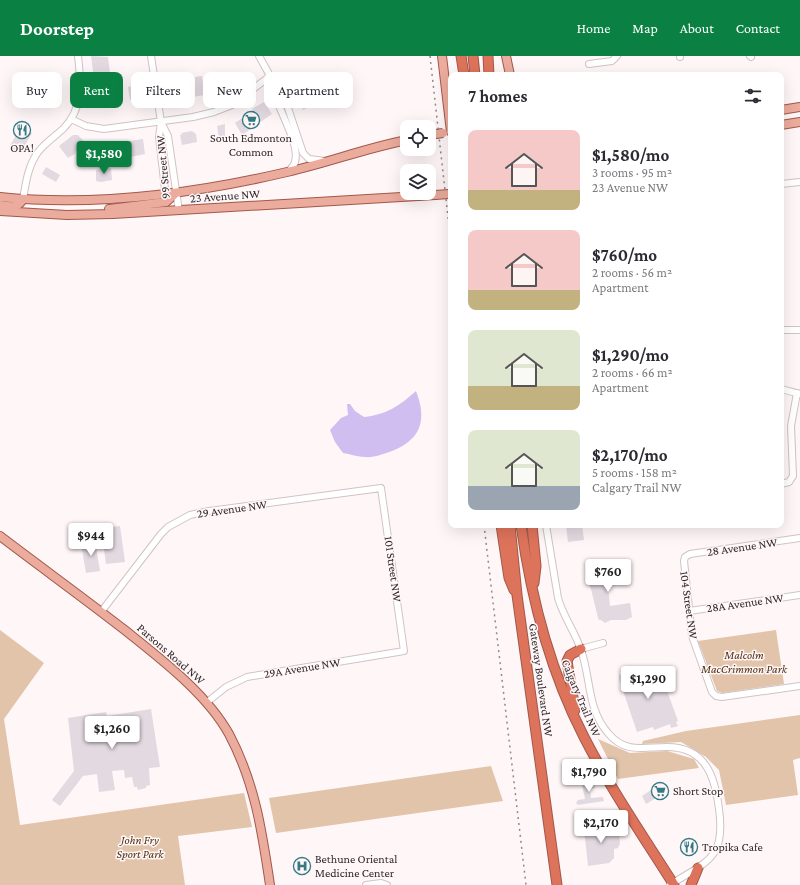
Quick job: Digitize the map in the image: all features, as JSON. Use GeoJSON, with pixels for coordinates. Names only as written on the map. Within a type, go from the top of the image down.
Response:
{"type":"FeatureCollection","features":[{"type":"Feature","properties":{"kind":"highway"},"geometry":{"type":"LineString","coordinates":[[461,56],[464,72]]}},
{"type":"Feature","properties":{"kind":"highway"},"geometry":{"type":"LineString","coordinates":[[473,56],[475,72]]}},
{"type":"Feature","properties":{"kind":"highway"},"geometry":{"type":"LineString","coordinates":[[488,56],[489,72]]}},
{"type":"Feature","properties":{"kind":"highway"},"geometry":{"type":"LineString","coordinates":[[501,528],[509,578],[517,595]]}},
{"type":"Feature","properties":{"kind":"highway","name":"Gateway Boulevard NW"},"geometry":{"type":"LineString","coordinates":[[510,528],[517,595],[557,885]]}},
{"type":"Feature","properties":{"kind":"highway","name":"Calgary Trail NW"},"geometry":{"type":"LineString","coordinates":[[522,528],[533,596],[551,659],[578,724],[608,782],[672,884]]}},
{"type":"Feature","properties":{"kind":"highway"},"geometry":{"type":"LineString","coordinates":[[532,528],[536,566],[533,596]]}},
{"type":"Feature","properties":{"kind":"highway"},"geometry":{"type":"LineString","coordinates":[[578,724],[567,661],[570,655],[581,649]]}},
{"type":"Feature","properties":{"kind":"highway"},"geometry":{"type":"LineString","coordinates":[[691,885],[698,868]]}},
{"type":"Feature","properties":{"kind":"main road"},"geometry":{"type":"LineString","coordinates":[[442,56],[448,121]]}},
{"type":"Feature","properties":{"kind":"main road"},"geometry":{"type":"LineString","coordinates":[[506,56],[509,72]]}},
{"type":"Feature","properties":{"kind":"main road"},"geometry":{"type":"LineString","coordinates":[[784,110],[800,107]]}},
{"type":"Feature","properties":{"kind":"main road"},"geometry":{"type":"LineString","coordinates":[[784,124],[800,122]]}},
{"type":"Feature","properties":{"kind":"main road"},"geometry":{"type":"LineString","coordinates":[[436,134],[448,132]]}},
{"type":"Feature","properties":{"kind":"main road","name":"23 Avenue NW"},"geometry":{"type":"LineString","coordinates":[[176,193],[288,172],[400,142]]}},
{"type":"Feature","properties":{"kind":"main road"},"geometry":{"type":"LineString","coordinates":[[67,215],[166,198],[176,193]]}},
{"type":"Feature","properties":{"kind":"main road","name":"23 Avenue NW"},"geometry":{"type":"LineString","coordinates":[[0,211],[67,215],[167,212],[448,194]]}},
{"type":"Feature","properties":{"kind":"main road"},"geometry":{"type":"LineString","coordinates":[[0,197],[23,199],[94,200],[166,198]]}},
{"type":"Feature","properties":{"kind":"main road"},"geometry":{"type":"LineString","coordinates":[[0,205],[17,206],[20,205],[23,199]]}},
{"type":"Feature","properties":{"kind":"main road","name":"Parsons Road NW"},"geometry":{"type":"LineString","coordinates":[[0,536],[163,660],[206,702],[228,733],[251,782],[262,829],[270,885]]}},
{"type":"Feature","properties":{"kind":"street"},"geometry":{"type":"LineString","coordinates":[[23,199],[27,176],[36,156],[45,144],[71,120],[76,108],[80,90],[78,56]]}},
{"type":"Feature","properties":{"kind":"street","name":"99 Street NW"},"geometry":{"type":"LineString","coordinates":[[151,56],[161,122],[159,137],[167,212]]}},
{"type":"Feature","properties":{"kind":"street"},"geometry":{"type":"LineString","coordinates":[[259,56],[267,72]]}},
{"type":"Feature","properties":{"kind":"street"},"geometry":{"type":"LineString","coordinates":[[589,64],[612,61],[617,56]]}},
{"type":"Feature","properties":{"kind":"street"},"geometry":{"type":"LineString","coordinates":[[71,120],[86,126],[104,129],[193,117],[227,108],[264,85]]}},
{"type":"Feature","properties":{"kind":"street"},"geometry":{"type":"LineString","coordinates":[[280,108],[289,130],[296,155],[294,165],[288,172]]}},
{"type":"Feature","properties":{"kind":"street"},"geometry":{"type":"LineString","coordinates":[[288,108],[304,156],[309,159],[327,162]]}},
{"type":"Feature","properties":{"kind":"street","name":"99 Street NW"},"geometry":{"type":"LineString","coordinates":[[161,122],[168,136],[179,211]]}},
{"type":"Feature","properties":{"kind":"street"},"geometry":{"type":"LineString","coordinates":[[784,184],[800,182]]}},
{"type":"Feature","properties":{"kind":"street"},"geometry":{"type":"LineString","coordinates":[[784,330],[800,330]]}},
{"type":"Feature","properties":{"kind":"street"},"geometry":{"type":"LineString","coordinates":[[784,390],[798,393],[791,426],[793,474],[792,480],[784,483]]}},
{"type":"Feature","properties":{"kind":"street","name":"29 Avenue NW"},"geometry":{"type":"LineString","coordinates":[[101,612],[161,534],[183,518],[209,511],[381,488]]}},
{"type":"Feature","properties":{"kind":"street","name":"101 Street NW"},"geometry":{"type":"LineString","coordinates":[[381,488],[404,651]]}},
{"type":"Feature","properties":{"kind":"street","name":"Calgary Trail NW"},"geometry":{"type":"LineString","coordinates":[[546,528],[558,598],[561,608],[581,649],[592,701],[599,720],[612,738],[624,746],[638,749],[666,747],[681,749],[701,759],[713,776],[717,794],[721,835],[718,846],[698,868],[672,884]]}},
{"type":"Feature","properties":{"kind":"street","name":"28 Avenue NW"},"geometry":{"type":"LineString","coordinates":[[685,557],[692,554],[800,538]]}},
{"type":"Feature","properties":{"kind":"street","name":"104 Street NW"},"geometry":{"type":"LineString","coordinates":[[685,557],[684,564],[693,639],[711,690],[716,696],[725,697],[800,686]]}},
{"type":"Feature","properties":{"kind":"street","name":"28A Avenue NW"},"geometry":{"type":"LineString","coordinates":[[689,611],[800,595]]}},
{"type":"Feature","properties":{"kind":"street"},"geometry":{"type":"LineString","coordinates":[[581,649],[603,643]]}},
{"type":"Feature","properties":{"kind":"street","name":"29A Avenue NW"},"geometry":{"type":"LineString","coordinates":[[206,702],[223,689],[247,677],[404,651]]}},
{"type":"Feature","properties":{"kind":"street"},"geometry":{"type":"LineString","coordinates":[[366,885],[381,883],[386,885]]}},
{"type":"Feature","properties":{"kind":"green space","name":"John Fry Sport Park"},"geometry":{"type":"Polygon","coordinates":[[[0,630],[44,663],[4,719],[20,825],[244,793],[252,827],[178,836],[185,885],[0,885],[0,630]]]}},
{"type":"Feature","properties":{"kind":"green space","name":"Malcolm MacCrimmon Park"},"geometry":{"type":"Polygon","coordinates":[[[776,630],[784,684],[722,693],[717,691],[698,641],[776,630]]]}},
{"type":"Feature","properties":{"kind":"green space"},"geometry":{"type":"Polygon","coordinates":[[[800,715],[800,758],[793,760],[798,795],[726,805],[719,770],[706,757],[681,742],[642,744],[643,741],[686,731],[800,715]]]}},
{"type":"Feature","properties":{"kind":"green space"},"geometry":{"type":"Polygon","coordinates":[[[598,739],[630,753],[667,751],[694,759],[699,768],[618,779],[598,739]]]}},
{"type":"Feature","properties":{"kind":"green space"},"geometry":{"type":"Polygon","coordinates":[[[491,766],[503,801],[276,833],[269,798],[491,766]]]}},
{"type":"Feature","properties":{"kind":"shaded area"},"geometry":{"type":"Polygon","coordinates":[[[416,391],[421,410],[421,419],[416,434],[410,440],[392,451],[375,456],[362,457],[343,453],[335,442],[330,430],[341,418],[348,415],[347,404],[350,404],[355,411],[364,417],[372,416],[393,408],[416,391]]]}},
{"type":"Feature","properties":{"kind":"building"},"geometry":{"type":"Polygon","coordinates":[[[91,56],[108,57],[110,72],[93,72],[91,56]]]}},
{"type":"Feature","properties":{"kind":"building"},"geometry":{"type":"Polygon","coordinates":[[[202,76],[203,95],[195,97],[195,77],[202,76]]]}},
{"type":"Feature","properties":{"kind":"building"},"geometry":{"type":"Polygon","coordinates":[[[131,86],[130,100],[128,87],[131,86]]]}},
{"type":"Feature","properties":{"kind":"building","name":"South Edmonton Common"},"geometry":{"type":"Polygon","coordinates":[[[264,102],[264,108],[268,108],[272,114],[242,135],[235,123],[253,111],[252,109],[264,102]]]}},
{"type":"Feature","properties":{"kind":"building"},"geometry":{"type":"Polygon","coordinates":[[[225,124],[225,138],[219,139],[217,126],[225,124]]]}},
{"type":"Feature","properties":{"kind":"building"},"geometry":{"type":"Polygon","coordinates":[[[21,127],[32,133],[20,154],[9,147],[21,127]]]}},
{"type":"Feature","properties":{"kind":"building"},"geometry":{"type":"Polygon","coordinates":[[[192,131],[196,134],[197,142],[182,145],[181,133],[192,131]]]}},
{"type":"Feature","properties":{"kind":"building"},"geometry":{"type":"Polygon","coordinates":[[[73,135],[78,135],[86,144],[68,158],[59,146],[73,135]]]}},
{"type":"Feature","properties":{"kind":"building"},"geometry":{"type":"Polygon","coordinates":[[[143,139],[145,154],[125,158],[123,142],[143,139]]]}},
{"type":"Feature","properties":{"kind":"building"},"geometry":{"type":"Polygon","coordinates":[[[46,167],[60,175],[56,182],[42,174],[46,167]]]}},
{"type":"Feature","properties":{"kind":"building"},"geometry":{"type":"Polygon","coordinates":[[[111,168],[112,180],[101,182],[96,181],[96,170],[111,168]]]}},
{"type":"Feature","properties":{"kind":"building"},"geometry":{"type":"Polygon","coordinates":[[[120,526],[125,562],[106,564],[101,528],[120,526]]]}},
{"type":"Feature","properties":{"kind":"building"},"geometry":{"type":"Polygon","coordinates":[[[566,528],[582,528],[584,540],[568,542],[566,528]]]}},
{"type":"Feature","properties":{"kind":"building"},"geometry":{"type":"Polygon","coordinates":[[[95,541],[100,571],[86,573],[81,544],[95,541]]]}},
{"type":"Feature","properties":{"kind":"building"},"geometry":{"type":"Polygon","coordinates":[[[617,566],[626,568],[628,584],[608,586],[610,606],[630,603],[632,617],[626,620],[611,620],[605,623],[598,618],[588,582],[587,571],[596,569],[611,569],[617,566]]]}},
{"type":"Feature","properties":{"kind":"building"},"geometry":{"type":"Polygon","coordinates":[[[658,666],[678,721],[676,722],[678,726],[671,728],[670,724],[654,730],[653,727],[637,732],[619,679],[619,675],[626,672],[628,676],[658,666]]]}},
{"type":"Feature","properties":{"kind":"building"},"geometry":{"type":"Polygon","coordinates":[[[151,709],[160,767],[149,768],[150,785],[146,786],[146,788],[138,790],[137,787],[134,787],[132,777],[125,778],[124,770],[112,771],[115,790],[99,792],[97,774],[83,776],[60,806],[52,800],[74,771],[68,718],[106,712],[107,716],[151,709]]]}},
{"type":"Feature","properties":{"kind":"building"},"geometry":{"type":"Polygon","coordinates":[[[594,779],[595,788],[590,789],[591,798],[603,797],[604,801],[578,805],[576,803],[578,800],[585,799],[581,781],[594,779]]]}},
{"type":"Feature","properties":{"kind":"building"},"geometry":{"type":"Polygon","coordinates":[[[665,785],[667,796],[656,798],[646,804],[642,796],[654,787],[665,785]]]}},
{"type":"Feature","properties":{"kind":"building"},"geometry":{"type":"Polygon","coordinates":[[[607,823],[608,826],[615,825],[616,831],[619,833],[620,844],[618,848],[614,849],[614,858],[609,863],[588,866],[584,829],[591,828],[590,825],[607,823]]]}},
{"type":"Feature","properties":{"kind":"building","name":"Tropika Cafe"},"geometry":{"type":"Polygon","coordinates":[[[696,840],[697,851],[683,853],[681,842],[696,840]]]}},
{"type":"Feature","properties":{"kind":"railway"},"geometry":{"type":"LineString","coordinates":[[430,56],[448,217]]}},
{"type":"Feature","properties":{"kind":"railway"},"geometry":{"type":"LineString","coordinates":[[484,528],[526,885]]}},
{"type":"Feature","properties":{"kind":"place","name":"South Edmonton Common"},"geometry":{"type":"Point","coordinates":[251,120]}},
{"type":"Feature","properties":{"kind":"place","name":"OPA!"},"geometry":{"type":"Point","coordinates":[22,130]}},
{"type":"Feature","properties":{"kind":"place","name":"Short Stop"},"geometry":{"type":"Point","coordinates":[660,791]}},
{"type":"Feature","properties":{"kind":"place","name":"Tropika Cafe"},"geometry":{"type":"Point","coordinates":[689,847]}},
{"type":"Feature","properties":{"kind":"place","name":"Bethune Oriental Medicine Center"},"geometry":{"type":"Point","coordinates":[302,866]}}]}
